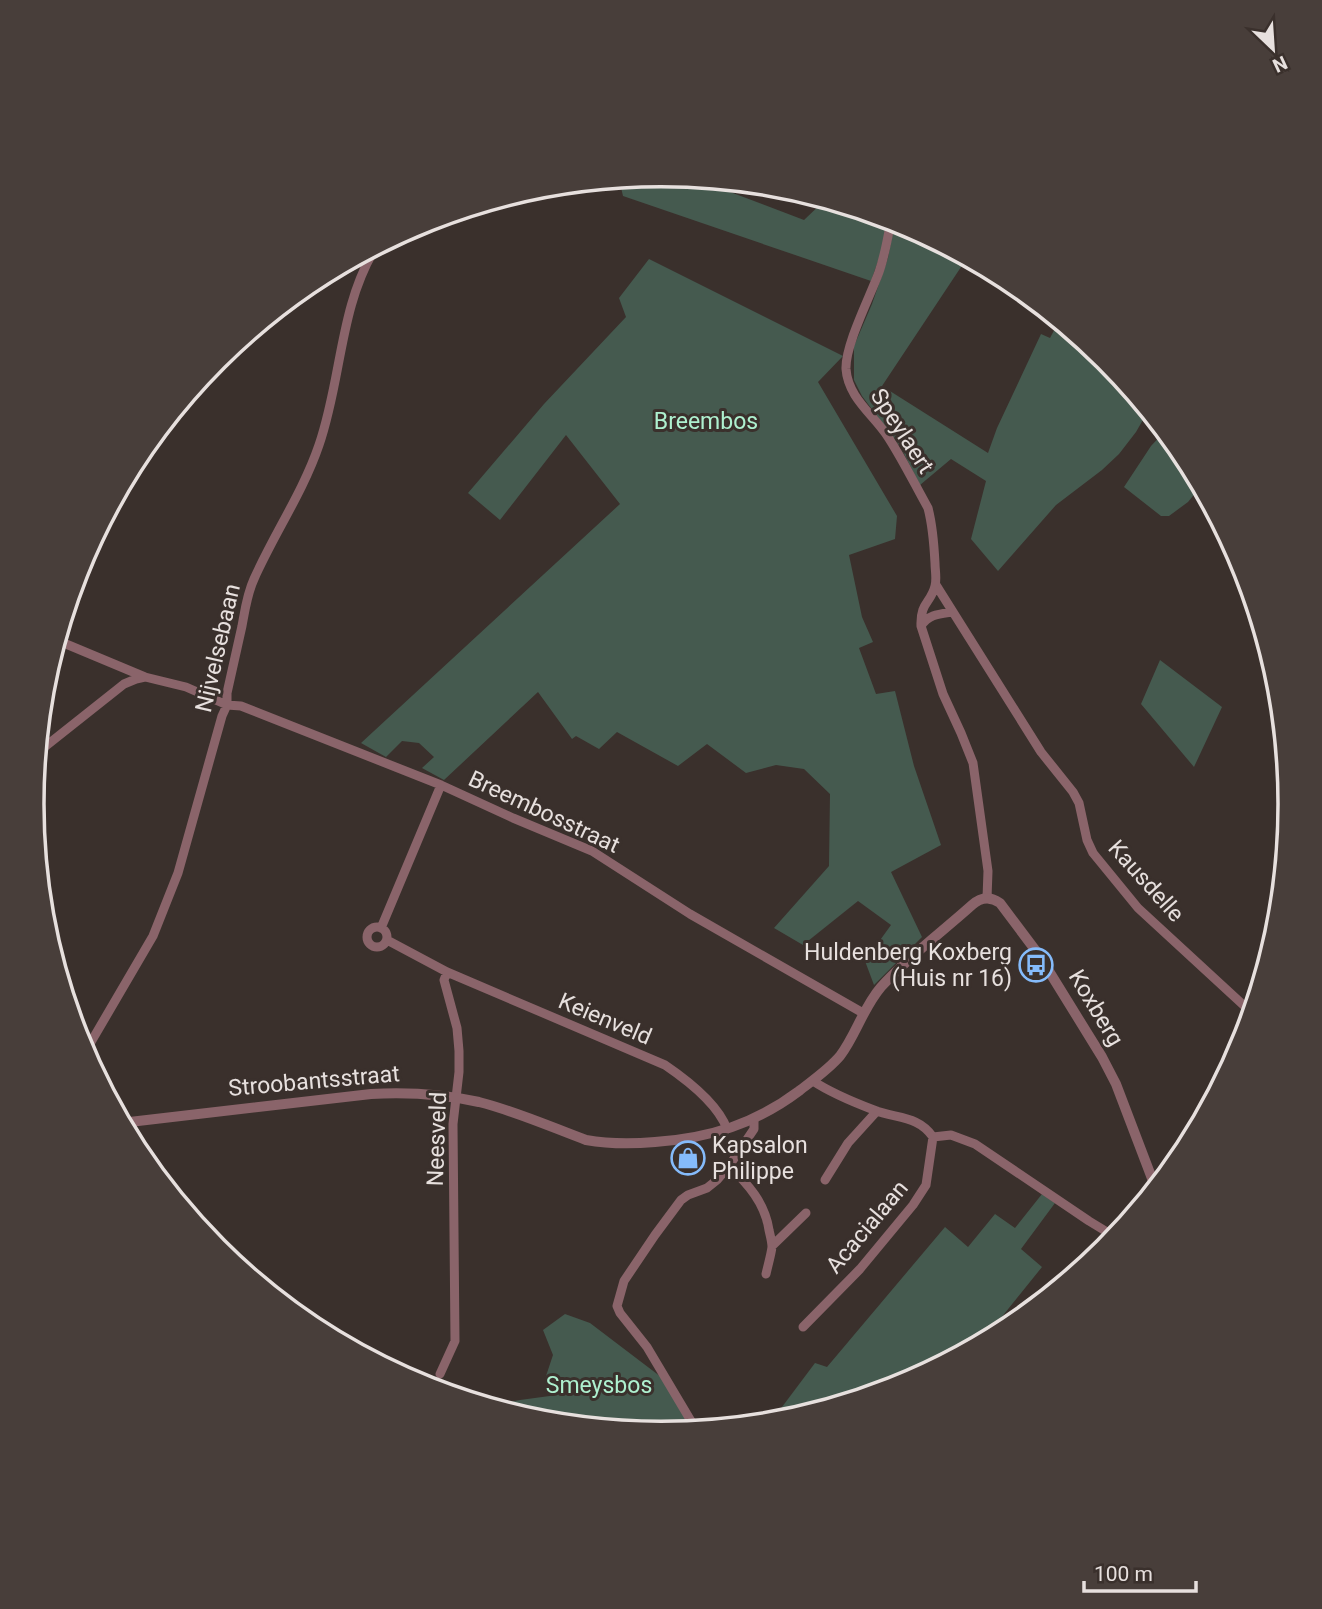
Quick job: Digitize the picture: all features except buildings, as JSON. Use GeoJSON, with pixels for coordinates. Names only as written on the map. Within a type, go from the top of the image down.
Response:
{"type":"FeatureCollection","features":[{"type":"Feature","properties":{"kind":"street","name":"Speylaert"},"geometry":{"type":"LineString","coordinates":[[889,231],[884,257],[855,331],[846,370],[857,399],[887,435],[928,508],[933,530],[936,585],[953,612]]}},
{"type":"Feature","properties":{"kind":"street","name":"Nijvelsebaan"},"geometry":{"type":"LineString","coordinates":[[91,1042],[153,936],[178,873],[222,716],[228,705],[250,589],[308,474],[319,446],[331,404],[348,313],[366,263]]}},
{"type":"Feature","properties":{"kind":"street","name":"Speylaert"},"geometry":{"type":"LineString","coordinates":[[921,626],[924,606],[936,585]]}},
{"type":"Feature","properties":{"kind":"street"},"geometry":{"type":"LineString","coordinates":[[691,1421],[648,1347],[620,1313],[617,1306],[624,1281],[674,1209],[688,1195],[707,1188],[729,1166],[754,1129],[754,1119],[813,1081],[839,1057],[871,1000],[893,975],[977,901],[987,898],[988,872],[973,763],[943,694],[921,626],[932,615],[953,612]]}},
{"type":"Feature","properties":{"kind":"street","name":"Kausdelle"},"geometry":{"type":"LineString","coordinates":[[953,612],[1041,752],[1073,792],[1079,803],[1090,848],[1102,865],[1138,908],[1244,1006]]}},
{"type":"Feature","properties":{"kind":"street","name":"Breembosstraat"},"geometry":{"type":"LineString","coordinates":[[66,644],[145,677],[186,687],[228,705],[241,706],[441,785],[592,851],[680,907],[863,1013]]}},
{"type":"Feature","properties":{"kind":"street"},"geometry":{"type":"LineString","coordinates":[[47,744],[124,684],[145,677]]}},
{"type":"Feature","properties":{"kind":"street"},"geometry":{"type":"LineString","coordinates":[[381,928],[441,785]]}},
{"type":"Feature","properties":{"kind":"street","name":"Koxberg"},"geometry":{"type":"LineString","coordinates":[[987,898],[1000,903],[1028,940],[1096,1046],[1116,1084],[1152,1179]]}},
{"type":"Feature","properties":{"kind":"street"},"geometry":{"type":"LineString","coordinates":[[376,927],[381,928],[387,935],[387,940],[380,947],[374,946],[368,939],[370,931],[376,927]]}},
{"type":"Feature","properties":{"kind":"street"},"geometry":{"type":"LineString","coordinates":[[387,940],[447,972]]}},
{"type":"Feature","properties":{"kind":"street","name":"Neesveld"},"geometry":{"type":"LineString","coordinates":[[439,1374],[455,1341],[453,1124],[459,1051],[457,1028],[444,980],[447,972]]}},
{"type":"Feature","properties":{"kind":"street","name":"Keienveld"},"geometry":{"type":"LineString","coordinates":[[447,972],[665,1065],[684,1078],[721,1115],[727,1129]]}},
{"type":"Feature","properties":{"kind":"street"},"geometry":{"type":"LineString","coordinates":[[813,1081],[877,1111],[913,1120],[928,1129],[933,1138],[951,1135],[975,1144],[1106,1231]]}},
{"type":"Feature","properties":{"kind":"street","name":"Stroobantsstraat"},"geometry":{"type":"LineString","coordinates":[[132,1122],[371,1094],[406,1093],[456,1098],[499,1108],[586,1140],[600,1142],[627,1144],[708,1135],[754,1119]]}},
{"type":"Feature","properties":{"kind":"street"},"geometry":{"type":"LineString","coordinates":[[825,1180],[848,1143],[877,1111]]}},
{"type":"Feature","properties":{"kind":"street","name":"Acacialaan"},"geometry":{"type":"LineString","coordinates":[[803,1327],[860,1269],[913,1205],[926,1185],[933,1138]]}},
{"type":"Feature","properties":{"kind":"street"},"geometry":{"type":"LineString","coordinates":[[729,1166],[763,1207],[772,1246],[766,1274]]}},
{"type":"Feature","properties":{"kind":"street"},"geometry":{"type":"LineString","coordinates":[[772,1246],[806,1213]]}},
{"type":"Feature","properties":{"kind":"street"},"geometry":{"type":"LineString","coordinates":[[767,1220],[786,1234]]}},
{"type":"Feature","properties":{"kind":"green space"},"geometry":{"type":"Polygon","coordinates":[[[661,187],[729,192],[804,220],[817,207],[889,231],[871,281],[623,196],[621,189],[661,187]]]}},
{"type":"Feature","properties":{"kind":"green space"},"geometry":{"type":"Polygon","coordinates":[[[893,232],[962,266],[882,386],[988,453],[1041,334],[1050,338],[1055,329],[1097,368],[1143,420],[1119,454],[1056,505],[998,571],[971,539],[986,481],[951,459],[920,485],[901,448],[862,396],[854,380],[854,346],[888,258],[893,232]]]}},
{"type":"Feature","properties":{"kind":"green space","name":"Breembos"},"geometry":{"type":"Polygon","coordinates":[[[649,259],[843,356],[818,382],[897,516],[895,539],[849,555],[862,617],[873,642],[859,648],[876,694],[895,691],[914,766],[941,845],[891,872],[922,937],[874,985],[865,961],[891,925],[858,901],[803,945],[774,928],[829,866],[830,794],[804,769],[776,765],[746,773],[707,744],[678,766],[617,732],[599,749],[576,736],[572,739],[538,692],[444,780],[422,768],[434,757],[419,743],[402,741],[386,757],[361,743],[620,504],[566,435],[500,520],[468,493],[544,404],[626,317],[619,298],[649,259]]]}},
{"type":"Feature","properties":{"kind":"green space"},"geometry":{"type":"Polygon","coordinates":[[[1158,439],[1195,494],[1169,516],[1161,516],[1124,487],[1158,439]]]}},
{"type":"Feature","properties":{"kind":"green space"},"geometry":{"type":"Polygon","coordinates":[[[1160,660],[1222,707],[1194,767],[1141,704],[1160,660]]]}},
{"type":"Feature","properties":{"kind":"green space"},"geometry":{"type":"Polygon","coordinates":[[[1042,1194],[1055,1203],[1021,1249],[1042,1267],[998,1322],[934,1358],[897,1375],[821,1401],[780,1410],[815,1363],[827,1367],[945,1227],[968,1247],[995,1214],[1015,1228],[1042,1194]]]}},
{"type":"Feature","properties":{"kind":"green space","name":"Smeysbos"},"geometry":{"type":"Polygon","coordinates":[[[565,1314],[590,1323],[665,1380],[688,1421],[661,1422],[580,1416],[507,1402],[557,1395],[545,1379],[553,1355],[543,1330],[565,1314]]]}},
{"type":"Feature","properties":{"kind":"place","name":"Huldenberg Koxberg (Huis nr 16)"},"geometry":{"type":"Point","coordinates":[1036,965]}},
{"type":"Feature","properties":{"kind":"place","name":"Kapsalon Philippe"},"geometry":{"type":"Point","coordinates":[688,1158]}}]}
